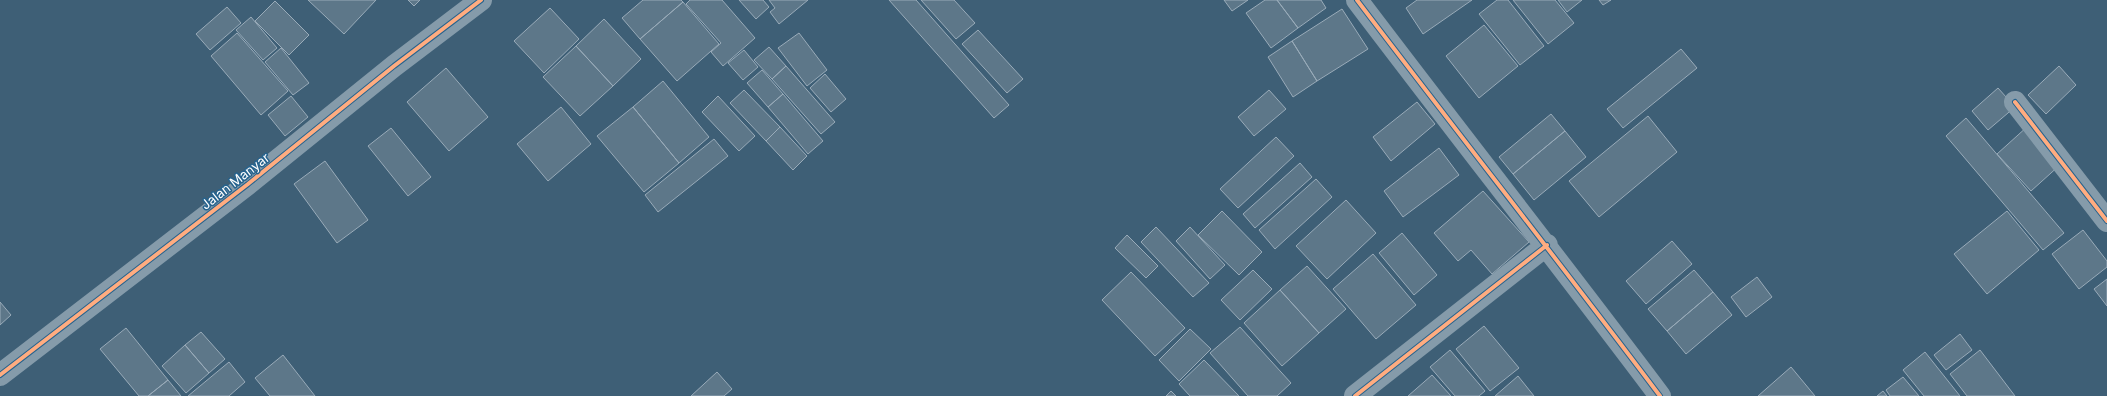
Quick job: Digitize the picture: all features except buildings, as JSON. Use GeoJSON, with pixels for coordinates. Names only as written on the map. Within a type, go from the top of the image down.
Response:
{"type":"FeatureCollection","features":[{"type":"Feature","properties":{"kind":"street","name":"Jalan Manyar"},"geometry":{"type":"LineString","coordinates":[[0,375],[248,184],[394,66],[481,0]]}},
{"type":"Feature","properties":{"kind":"street"},"geometry":{"type":"LineString","coordinates":[[1356,0],[1494,180],[1547,245],[1660,396]]}},
{"type":"Feature","properties":{"kind":"street"},"geometry":{"type":"LineString","coordinates":[[2015,102],[2107,221]]}},
{"type":"Feature","properties":{"kind":"street"},"geometry":{"type":"LineString","coordinates":[[1355,396],[1547,245]]}},
{"type":"Feature","properties":{"kind":"cycle path"},"geometry":{"type":"LineString","coordinates":[[0,375],[248,184],[394,66],[481,0]]}},
{"type":"Feature","properties":{"kind":"cycle path"},"geometry":{"type":"LineString","coordinates":[[1357,0],[1660,396]]}},
{"type":"Feature","properties":{"kind":"cycle path"},"geometry":{"type":"LineString","coordinates":[[2015,102],[2107,221]]}},
{"type":"Feature","properties":{"kind":"cycle path"},"geometry":{"type":"LineString","coordinates":[[1355,396],[1547,245]]}}]}
